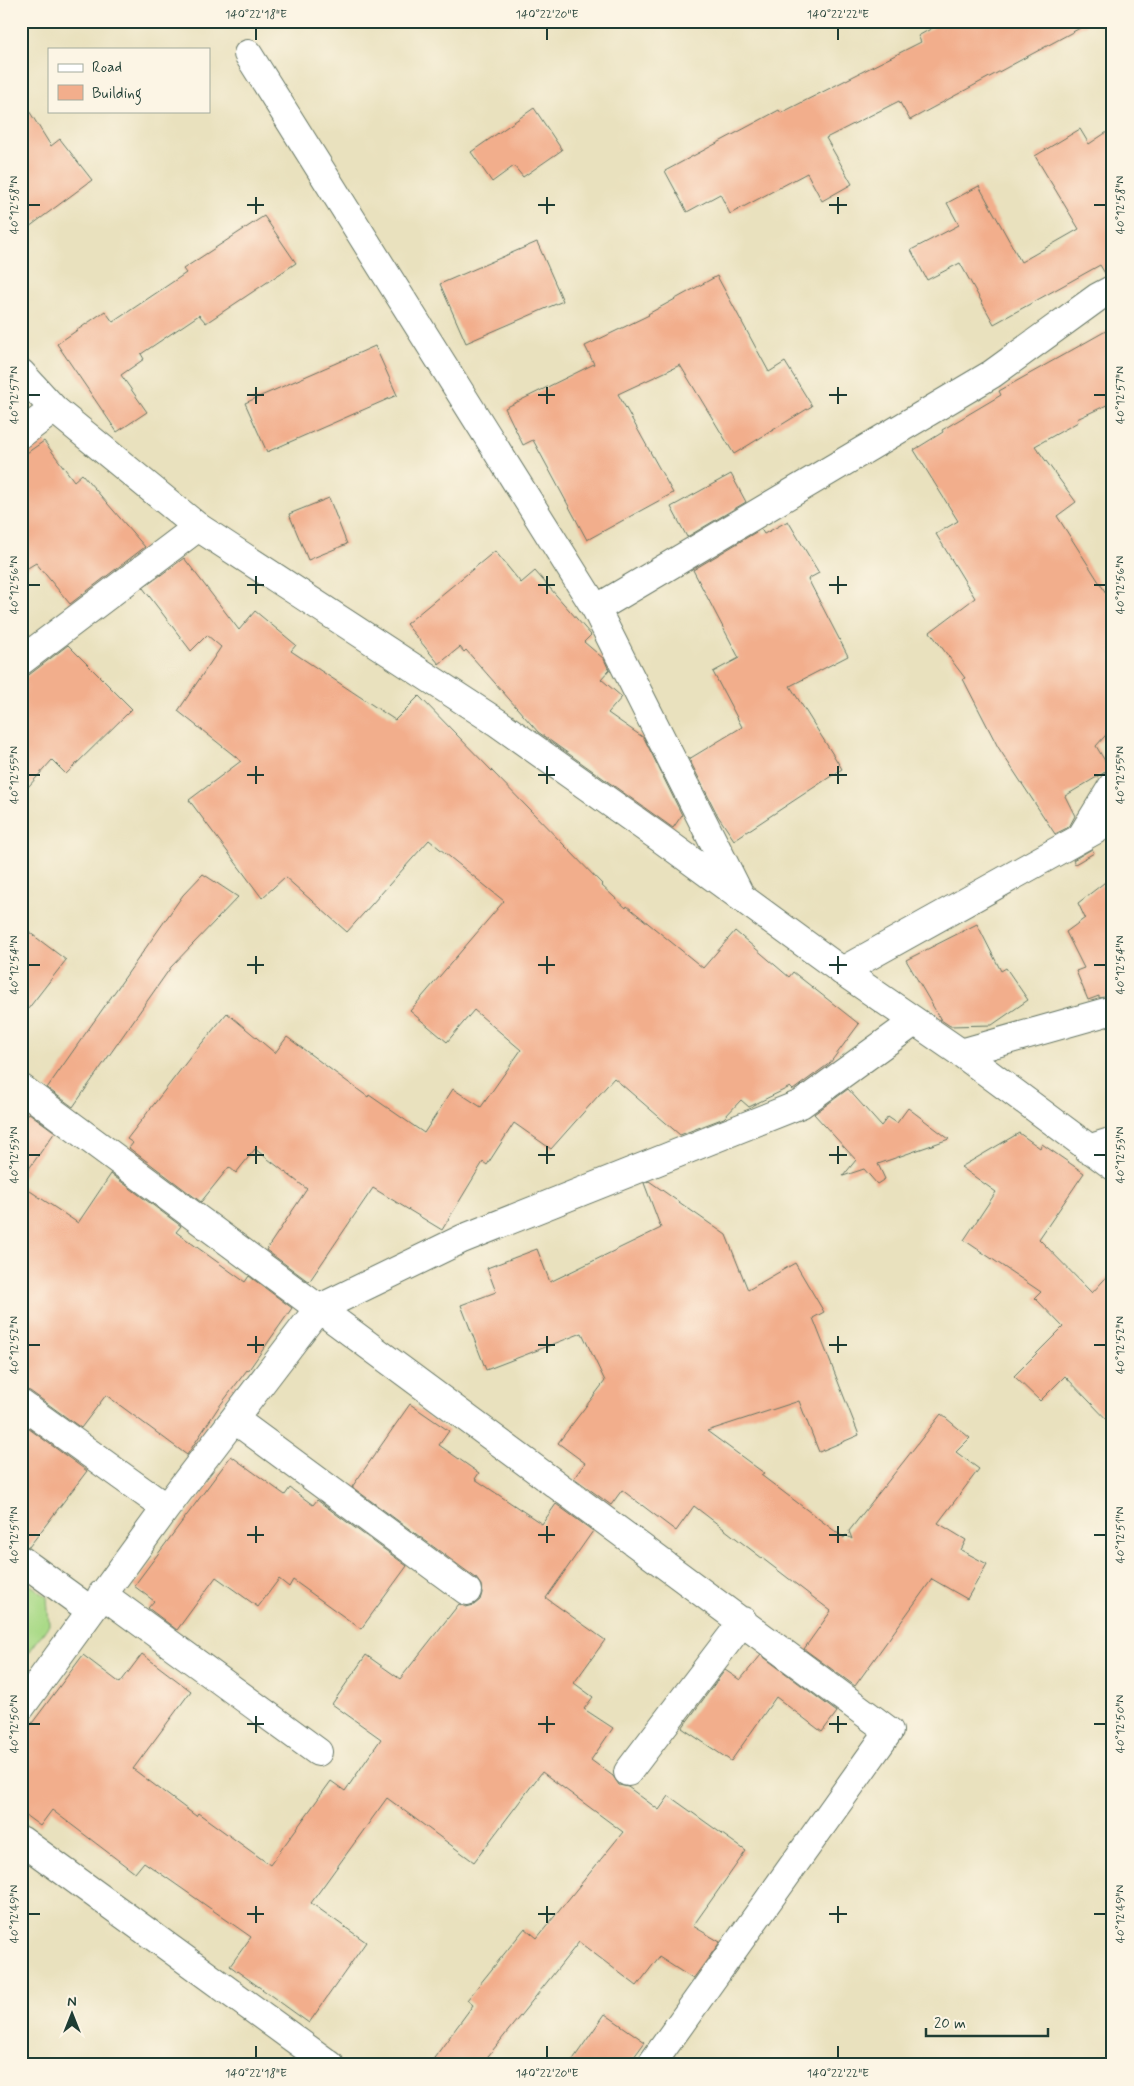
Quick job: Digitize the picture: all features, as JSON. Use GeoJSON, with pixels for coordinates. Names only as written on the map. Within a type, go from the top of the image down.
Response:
{"type":"FeatureCollection","features":[{"type":"Feature","properties":{"kind":"street"},"geometry":{"type":"LineString","coordinates":[[248,54],[596,610],[740,897]]}},
{"type":"Feature","properties":{"kind":"street"},"geometry":{"type":"LineString","coordinates":[[596,610],[992,374],[1098,297],[1113,289]]}},
{"type":"Feature","properties":{"kind":"street"},"geometry":{"type":"LineString","coordinates":[[21,373],[54,409],[198,527],[498,723],[914,1022],[1100,1145],[1113,1166]]}},
{"type":"Feature","properties":{"kind":"street"},"geometry":{"type":"LineString","coordinates":[[21,434],[54,409]]}},
{"type":"Feature","properties":{"kind":"street"},"geometry":{"type":"LineString","coordinates":[[21,662],[198,527]]}},
{"type":"Feature","properties":{"kind":"street"},"geometry":{"type":"LineString","coordinates":[[1081,838],[1113,785]]}},
{"type":"Feature","properties":{"kind":"street"},"geometry":{"type":"LineString","coordinates":[[842,971],[1113,820]]}},
{"type":"Feature","properties":{"kind":"street"},"geometry":{"type":"LineString","coordinates":[[961,1053],[1113,1010]]}},
{"type":"Feature","properties":{"kind":"street"},"geometry":{"type":"LineString","coordinates":[[21,1707],[166,1508],[318,1309],[462,1239],[801,1104],[914,1022]]}},
{"type":"Feature","properties":{"kind":"street"},"geometry":{"type":"LineString","coordinates":[[21,1088],[889,1730],[651,2065]]}},
{"type":"Feature","properties":{"kind":"street"},"geometry":{"type":"LineString","coordinates":[[21,1404],[166,1508]]}},
{"type":"Feature","properties":{"kind":"street"},"geometry":{"type":"LineString","coordinates":[[234,1419],[468,1591]]}},
{"type":"Feature","properties":{"kind":"street"},"geometry":{"type":"LineString","coordinates":[[21,1560],[96,1602],[318,1752]]}},
{"type":"Feature","properties":{"kind":"street"},"geometry":{"type":"LineString","coordinates":[[628,1772],[743,1621]]}},
{"type":"Feature","properties":{"kind":"street"},"geometry":{"type":"LineString","coordinates":[[21,1840],[330,2065]]}},
{"type":"Feature","properties":{"kind":"green space"},"geometry":{"type":"Polygon","coordinates":[[[21,1578],[47,1597],[49,1625],[21,1663],[21,1578]]]}},
{"type":"Feature","properties":{"kind":"building"},"geometry":{"type":"Polygon","coordinates":[[[945,21],[1093,21],[910,120],[899,101],[826,138],[852,184],[822,201],[807,173],[730,214],[720,194],[687,212],[665,171],[779,110],[781,113],[921,42],[918,36],[945,21]]]}},
{"type":"Feature","properties":{"kind":"building"},"geometry":{"type":"Polygon","coordinates":[[[21,98],[51,146],[60,139],[92,180],[21,233],[21,98]]]}},
{"type":"Feature","properties":{"kind":"building"},"geometry":{"type":"Polygon","coordinates":[[[534,108],[562,150],[523,177],[514,166],[492,182],[471,152],[534,108]]]}},
{"type":"Feature","properties":{"kind":"building"},"geometry":{"type":"Polygon","coordinates":[[[1113,128],[1113,274],[1106,275],[1100,265],[994,324],[960,263],[927,280],[911,250],[959,225],[947,203],[979,186],[1021,262],[1079,229],[1035,156],[1080,129],[1089,144],[1113,128]]]}},
{"type":"Feature","properties":{"kind":"building"},"geometry":{"type":"Polygon","coordinates":[[[264,216],[296,263],[206,323],[199,315],[141,354],[144,359],[121,375],[147,412],[117,432],[57,344],[105,311],[113,322],[186,273],[183,269],[264,216]]]}},
{"type":"Feature","properties":{"kind":"building"},"geometry":{"type":"Polygon","coordinates":[[[537,242],[563,301],[466,343],[440,284],[537,242]]]}},
{"type":"Feature","properties":{"kind":"building"},"geometry":{"type":"Polygon","coordinates":[[[717,276],[769,372],[785,362],[812,406],[734,454],[680,365],[618,394],[673,493],[587,540],[533,440],[523,445],[505,408],[594,364],[585,346],[649,315],[717,276]]]}},
{"type":"Feature","properties":{"kind":"building"},"geometry":{"type":"Polygon","coordinates":[[[1113,327],[1113,402],[1077,419],[1078,422],[1035,446],[1076,502],[1057,516],[1113,604],[1113,727],[1096,746],[1110,769],[1065,796],[1075,816],[1069,827],[1055,834],[998,747],[963,679],[965,678],[930,632],[975,598],[936,534],[958,521],[914,450],[943,432],[942,430],[1001,395],[999,391],[1113,327]]]}},
{"type":"Feature","properties":{"kind":"building"},"geometry":{"type":"Polygon","coordinates":[[[375,346],[397,395],[267,452],[245,403],[375,346]]]}},
{"type":"Feature","properties":{"kind":"building"},"geometry":{"type":"Polygon","coordinates":[[[44,441],[74,481],[82,474],[145,547],[70,604],[36,563],[21,572],[21,457],[44,441]]]}},
{"type":"Feature","properties":{"kind":"building"},"geometry":{"type":"Polygon","coordinates":[[[731,474],[746,502],[687,537],[671,507],[731,474]]]}},
{"type":"Feature","properties":{"kind":"building"},"geometry":{"type":"Polygon","coordinates":[[[329,498],[347,544],[308,560],[289,514],[329,498]]]}},
{"type":"Feature","properties":{"kind":"building"},"geometry":{"type":"Polygon","coordinates":[[[788,521],[819,573],[808,579],[848,656],[790,686],[842,769],[734,840],[718,816],[689,759],[742,727],[713,672],[739,658],[693,570],[761,529],[764,534],[788,521]]]}},
{"type":"Feature","properties":{"kind":"building"},"geometry":{"type":"Polygon","coordinates":[[[495,551],[521,583],[535,571],[591,635],[584,642],[604,659],[609,670],[601,679],[622,697],[608,713],[644,738],[682,815],[673,828],[538,732],[466,650],[464,652],[460,647],[439,664],[406,624],[495,551]]]}},
{"type":"Feature","properties":{"kind":"building"},"geometry":{"type":"Polygon","coordinates":[[[184,558],[239,630],[255,611],[296,645],[291,651],[395,720],[419,696],[601,885],[626,908],[627,906],[703,968],[735,931],[789,977],[793,972],[859,1024],[830,1063],[793,1090],[790,1087],[749,1107],[741,1100],[724,1118],[680,1135],[614,1078],[551,1149],[514,1123],[487,1165],[483,1162],[442,1230],[373,1188],[309,1282],[266,1250],[307,1189],[255,1149],[236,1173],[229,1167],[201,1202],[129,1148],[133,1143],[127,1139],[227,1013],[275,1053],[287,1037],[368,1097],[369,1095],[424,1133],[453,1089],[481,1107],[521,1050],[474,1010],[447,1042],[410,1011],[504,901],[429,840],[347,932],[285,877],[262,898],[189,800],[241,761],[178,711],[221,647],[207,635],[191,651],[143,588],[184,558]]]}},
{"type":"Feature","properties":{"kind":"building"},"geometry":{"type":"Polygon","coordinates":[[[68,645],[132,709],[66,774],[52,760],[21,795],[21,681],[68,645]]]}},
{"type":"Feature","properties":{"kind":"building"},"geometry":{"type":"Polygon","coordinates":[[[1092,849],[1094,853],[1075,864],[1073,860],[1092,849]]]}},
{"type":"Feature","properties":{"kind":"building"},"geometry":{"type":"Polygon","coordinates":[[[203,874],[238,897],[171,967],[73,1107],[47,1088],[183,895],[203,874]]]}},
{"type":"Feature","properties":{"kind":"building"},"geometry":{"type":"Polygon","coordinates":[[[1113,876],[1113,995],[1099,998],[1099,996],[1088,1000],[1076,971],[1084,968],[1066,932],[1085,918],[1078,903],[1113,876]]]}},
{"type":"Feature","properties":{"kind":"building"},"geometry":{"type":"Polygon","coordinates":[[[977,924],[1001,971],[1006,968],[1028,1000],[992,1025],[950,1026],[941,1020],[906,960],[977,924]]]}},
{"type":"Feature","properties":{"kind":"building"},"geometry":{"type":"Polygon","coordinates":[[[21,926],[66,960],[21,1018],[21,926]]]}},
{"type":"Feature","properties":{"kind":"building"},"geometry":{"type":"Polygon","coordinates":[[[848,1089],[881,1126],[888,1117],[897,1123],[908,1108],[949,1139],[878,1164],[885,1179],[877,1184],[864,1169],[843,1176],[856,1160],[814,1114],[848,1089]]]}},
{"type":"Feature","properties":{"kind":"building"},"geometry":{"type":"Polygon","coordinates":[[[29,1113],[55,1132],[21,1180],[21,1124],[29,1113]]]}},
{"type":"Feature","properties":{"kind":"building"},"geometry":{"type":"Polygon","coordinates":[[[1019,1133],[1040,1148],[1042,1144],[1084,1173],[1039,1239],[1092,1293],[1113,1270],[1113,1426],[1065,1376],[1040,1401],[1014,1376],[1063,1327],[1035,1298],[1041,1292],[964,1240],[996,1192],[961,1167],[1019,1133]]]}},
{"type":"Feature","properties":{"kind":"building"},"geometry":{"type":"Polygon","coordinates":[[[111,1174],[181,1226],[176,1232],[245,1282],[249,1276],[292,1308],[248,1371],[218,1408],[187,1455],[106,1395],[81,1428],[30,1391],[21,1389],[21,1185],[78,1223],[111,1174]]]}},
{"type":"Feature","properties":{"kind":"building"},"geometry":{"type":"Polygon","coordinates":[[[649,1181],[726,1235],[748,1290],[795,1263],[824,1312],[813,1318],[859,1435],[819,1452],[799,1401],[707,1431],[764,1473],[761,1475],[844,1538],[846,1535],[852,1539],[849,1531],[941,1414],[970,1438],[956,1452],[979,1469],[938,1523],[966,1540],[961,1550],[987,1564],[967,1599],[932,1579],[855,1686],[804,1649],[831,1611],[694,1506],[676,1531],[622,1490],[611,1505],[574,1478],[585,1463],[558,1443],[605,1381],[582,1333],[486,1370],[461,1305],[496,1292],[487,1268],[537,1249],[550,1282],[661,1228],[644,1183],[649,1181]]]}},
{"type":"Feature","properties":{"kind":"building"},"geometry":{"type":"Polygon","coordinates":[[[410,1404],[449,1431],[439,1445],[479,1473],[475,1479],[542,1524],[556,1504],[593,1531],[546,1598],[605,1640],[574,1683],[593,1697],[584,1709],[613,1728],[591,1760],[613,1776],[619,1785],[628,1787],[659,1810],[669,1796],[746,1851],[693,1926],[720,1942],[693,1979],[659,1957],[637,1986],[579,1942],[481,2065],[429,2065],[473,2005],[467,2000],[525,1928],[537,1938],[623,1832],[542,1772],[474,1862],[387,1798],[311,1903],[366,1942],[309,2023],[230,1966],[251,1937],[144,1862],[135,1873],[52,1810],[40,1826],[21,1812],[21,1738],[83,1655],[120,1683],[142,1654],[191,1691],[133,1769],[196,1816],[198,1813],[270,1865],[331,1781],[345,1791],[381,1739],[332,1704],[366,1655],[400,1679],[459,1604],[466,1607],[474,1605],[480,1600],[482,1593],[481,1585],[476,1578],[352,1487],[410,1404]]]}},
{"type":"Feature","properties":{"kind":"building"},"geometry":{"type":"Polygon","coordinates":[[[21,1423],[87,1471],[29,1547],[21,1545],[21,1423]]]}},
{"type":"Feature","properties":{"kind":"building"},"geometry":{"type":"Polygon","coordinates":[[[231,1456],[285,1495],[290,1488],[313,1505],[317,1500],[407,1566],[361,1629],[293,1580],[289,1587],[279,1579],[258,1607],[216,1577],[177,1630],[148,1608],[154,1601],[134,1586],[231,1456]]]}},
{"type":"Feature","properties":{"kind":"building"},"geometry":{"type":"Polygon","coordinates":[[[761,1655],[837,1712],[822,1732],[776,1697],[731,1761],[682,1728],[725,1670],[740,1680],[761,1655]]]}},
{"type":"Feature","properties":{"kind":"building"},"geometry":{"type":"Polygon","coordinates":[[[605,2014],[645,2042],[628,2065],[569,2065],[605,2014]]]}}]}
